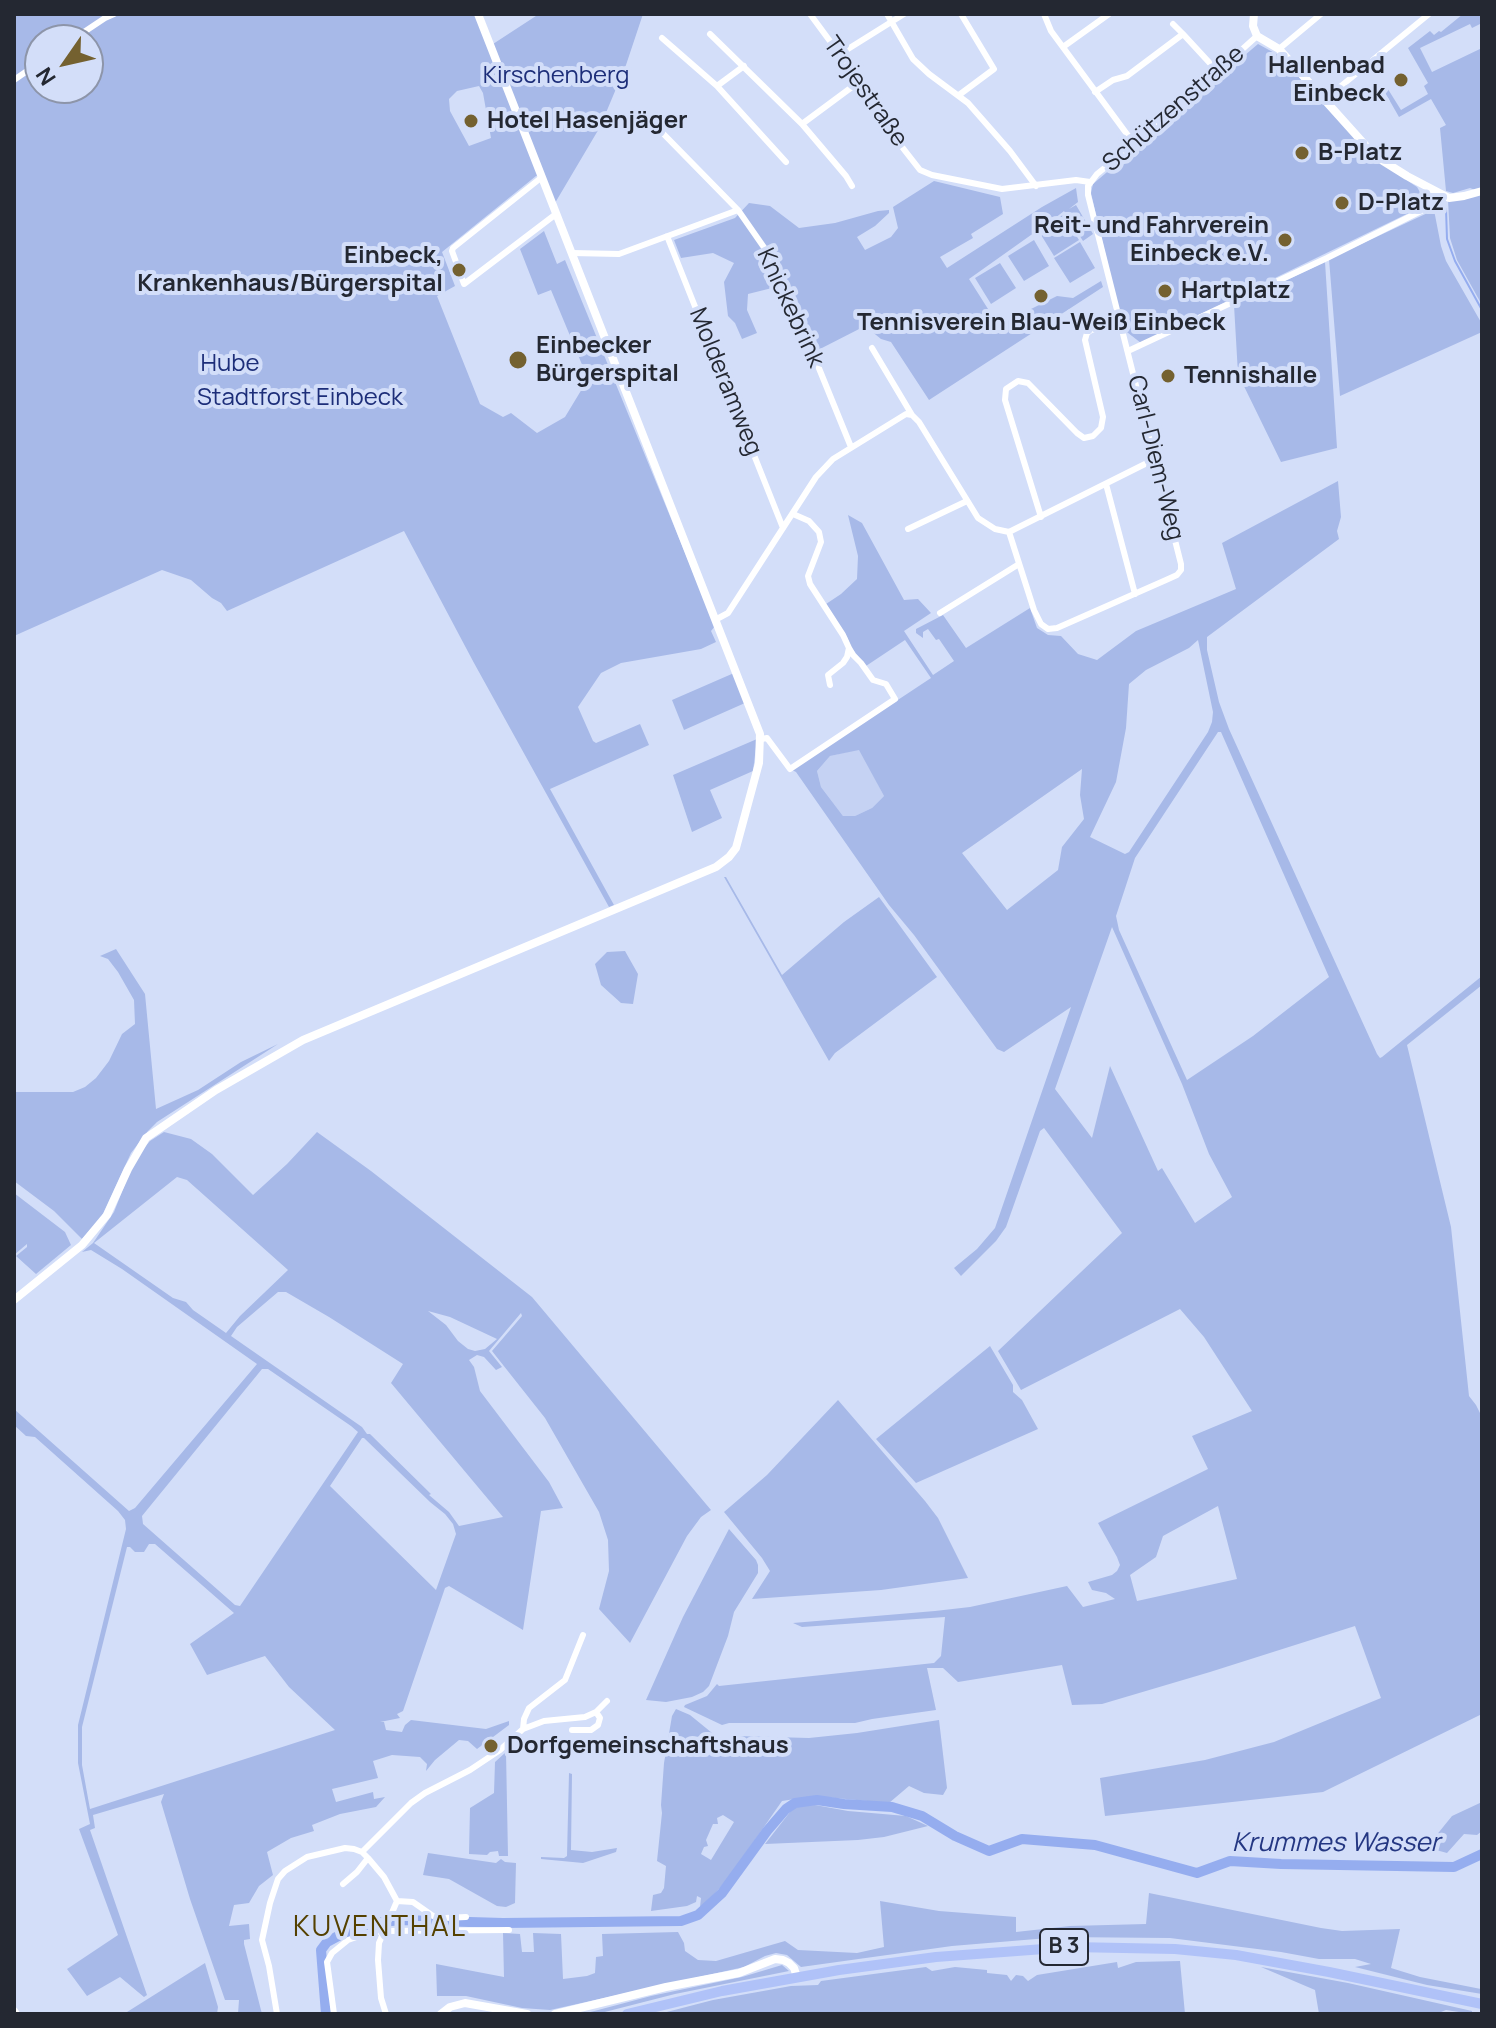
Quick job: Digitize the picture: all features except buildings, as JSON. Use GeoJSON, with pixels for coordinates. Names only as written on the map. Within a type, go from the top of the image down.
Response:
{"type":"FeatureCollection","features":[{"type":"Feature","properties":{"kind":"main road","name":"B 3"},"geometry":{"type":"LineString","coordinates":[[627,2014],[797,1977],[936,1957],[1071,1947],[1175,1949],[1236,1955],[1482,2004]]}},
{"type":"Feature","properties":{"kind":"street"},"geometry":{"type":"LineString","coordinates":[[96,24],[114,14]]}},
{"type":"Feature","properties":{"kind":"street"},"geometry":{"type":"LineString","coordinates":[[14,1300],[82,1245],[107,1215],[146,1138],[216,1090],[303,1040],[716,867],[736,848],[759,763],[761,739],[478,14]]}},
{"type":"Feature","properties":{"kind":"street","name":"Trojestraße"},"geometry":{"type":"LineString","coordinates":[[810,14],[840,54],[856,84],[920,170]]}},
{"type":"Feature","properties":{"kind":"street"},"geometry":{"type":"LineString","coordinates":[[840,54],[889,18],[904,14]]}},
{"type":"Feature","properties":{"kind":"street"},"geometry":{"type":"LineString","coordinates":[[959,95],[994,69],[961,14]]}},
{"type":"Feature","properties":{"kind":"street"},"geometry":{"type":"LineString","coordinates":[[1044,14],[1051,31],[1135,145]]}},
{"type":"Feature","properties":{"kind":"street"},"geometry":{"type":"LineString","coordinates":[[1063,47],[1109,14]]}},
{"type":"Feature","properties":{"kind":"street","name":"Schützenstraße"},"geometry":{"type":"LineString","coordinates":[[1088,195],[1090,182],[1097,174],[1260,38],[1253,26],[1254,14]]}},
{"type":"Feature","properties":{"kind":"street"},"geometry":{"type":"LineString","coordinates":[[1279,49],[1321,14]]}},
{"type":"Feature","properties":{"kind":"street"},"geometry":{"type":"LineString","coordinates":[[1324,100],[1429,14]]}},
{"type":"Feature","properties":{"kind":"street"},"geometry":{"type":"LineString","coordinates":[[889,18],[913,59],[959,95],[990,127],[1036,186]]}},
{"type":"Feature","properties":{"kind":"street"},"geometry":{"type":"LineString","coordinates":[[1173,24],[1218,72]]}},
{"type":"Feature","properties":{"kind":"street"},"geometry":{"type":"LineString","coordinates":[[710,34],[802,124],[852,186]]}},
{"type":"Feature","properties":{"kind":"street"},"geometry":{"type":"LineString","coordinates":[[1095,92],[1113,80],[1127,76],[1183,34]]}},
{"type":"Feature","properties":{"kind":"street"},"geometry":{"type":"LineString","coordinates":[[662,38],[717,86],[786,162]]}},
{"type":"Feature","properties":{"kind":"street"},"geometry":{"type":"LineString","coordinates":[[1260,38],[1279,49],[1375,156],[1449,198],[1482,191]]}},
{"type":"Feature","properties":{"kind":"street"},"geometry":{"type":"LineString","coordinates":[[717,86],[744,66]]}},
{"type":"Feature","properties":{"kind":"street"},"geometry":{"type":"LineString","coordinates":[[802,124],[856,84]]}},
{"type":"Feature","properties":{"kind":"street","name":"Knickebrink"},"geometry":{"type":"LineString","coordinates":[[642,112],[738,210],[770,256],[851,447]]}},
{"type":"Feature","properties":{"kind":"street","name":"Schützenstraße"},"geometry":{"type":"LineString","coordinates":[[920,170],[1002,189],[1076,180],[1090,182]]}},
{"type":"Feature","properties":{"kind":"street"},"geometry":{"type":"LineString","coordinates":[[542,177],[453,248],[464,284],[556,214]]}},
{"type":"Feature","properties":{"kind":"street","name":"Carl-Diem-Weg"},"geometry":{"type":"LineString","coordinates":[[1009,532],[1041,624],[1048,629],[1057,628],[1135,594],[1177,575],[1181,570],[1088,195]]}},
{"type":"Feature","properties":{"kind":"street"},"geometry":{"type":"LineString","coordinates":[[1128,351],[1397,223],[1425,209],[1441,195]]}},
{"type":"Feature","properties":{"kind":"street"},"geometry":{"type":"LineString","coordinates":[[572,253],[619,254],[738,210]]}},
{"type":"Feature","properties":{"kind":"street","name":"Molderamweg"},"geometry":{"type":"LineString","coordinates":[[667,236],[783,528]]}},
{"type":"Feature","properties":{"kind":"street"},"geometry":{"type":"LineString","coordinates":[[1041,517],[1005,400],[1006,389],[1018,381],[1028,383],[1077,433],[1084,438],[1093,436],[1101,428],[1103,417],[1085,340],[1091,330],[1120,324]]}},
{"type":"Feature","properties":{"kind":"street"},"geometry":{"type":"LineString","coordinates":[[872,348],[909,415],[919,422],[978,518],[995,529],[1009,532],[1155,459]]}},
{"type":"Feature","properties":{"kind":"street"},"geometry":{"type":"LineString","coordinates":[[715,620],[728,613],[816,477],[833,459],[909,415]]}},
{"type":"Feature","properties":{"kind":"street"},"geometry":{"type":"LineString","coordinates":[[1106,484],[1135,594]]}},
{"type":"Feature","properties":{"kind":"street"},"geometry":{"type":"LineString","coordinates":[[908,529],[967,501]]}},
{"type":"Feature","properties":{"kind":"street"},"geometry":{"type":"LineString","coordinates":[[761,739],[767,738],[790,769],[895,699],[886,684],[873,680],[849,648],[810,584],[808,576],[821,542],[819,532],[809,521],[793,514]]}},
{"type":"Feature","properties":{"kind":"street"},"geometry":{"type":"LineString","coordinates":[[940,613],[1019,564]]}},
{"type":"Feature","properties":{"kind":"street"},"geometry":{"type":"LineString","coordinates":[[830,685],[828,675],[843,663],[849,648]]}},
{"type":"Feature","properties":{"kind":"street"},"geometry":{"type":"LineString","coordinates":[[343,1884],[357,1872],[365,1855],[411,1803],[470,1770],[521,1733],[529,1708],[565,1680],[583,1635]]}},
{"type":"Feature","properties":{"kind":"street"},"geometry":{"type":"LineString","coordinates":[[523,1729],[544,1721],[585,1717],[596,1712],[607,1701]]}},
{"type":"Feature","properties":{"kind":"street"},"geometry":{"type":"LineString","coordinates":[[572,1730],[591,1730],[598,1725],[600,1718],[596,1712]]}},
{"type":"Feature","properties":{"kind":"street"},"geometry":{"type":"LineString","coordinates":[[277,2014],[262,1940],[278,1879],[307,1857],[345,1848],[365,1855],[384,1877],[397,1901],[379,1943],[381,1998],[386,2014]]}},
{"type":"Feature","properties":{"kind":"street"},"geometry":{"type":"LineString","coordinates":[[397,1901],[413,1902],[433,1916],[466,1917]]}},
{"type":"Feature","properties":{"kind":"street"},"geometry":{"type":"LineString","coordinates":[[334,2014],[327,1969],[329,1957],[348,1940],[386,1928],[509,1930]]}},
{"type":"Feature","properties":{"kind":"street"},"geometry":{"type":"LineString","coordinates":[[555,2014],[739,1973],[775,1959],[789,1963],[797,1977]]}},
{"type":"Feature","properties":{"kind":"street"},"geometry":{"type":"LineString","coordinates":[[441,2014],[455,2004],[465,2003],[527,2014]]}},
{"type":"Feature","properties":{"kind":"shaded area"},"geometry":{"type":"Polygon","coordinates":[[[860,749],[884,796],[872,808],[855,816],[843,816],[821,787],[817,771],[830,756],[860,749]]]}},
{"type":"Feature","properties":{"kind":"green space","name":"Stadtforst Einbeck"},"geometry":{"type":"Polygon","coordinates":[[[14,14],[482,14],[493,44],[539,14],[643,14],[600,127],[555,203],[543,174],[536,176],[442,252],[455,286],[437,296],[480,404],[503,417],[511,413],[537,433],[565,417],[588,379],[551,290],[538,295],[520,249],[544,231],[557,264],[565,260],[715,626],[711,631],[716,642],[701,649],[621,663],[601,673],[578,707],[596,743],[640,724],[649,745],[550,789],[614,905],[609,907],[404,531],[227,611],[191,580],[162,570],[14,636],[14,14]],[[479,86],[457,91],[449,99],[450,111],[469,146],[491,138],[479,86]]]}},
{"type":"Feature","properties":{"kind":"green space"},"geometry":{"type":"Polygon","coordinates":[[[1463,14],[1482,14],[1482,23],[1472,28],[1470,24],[1420,48],[1432,72],[1482,48],[1482,189],[1470,188],[1453,193],[1446,191],[1440,128],[1446,125],[1431,99],[1399,117],[1383,89],[1386,86],[1401,110],[1428,94],[1424,86],[1428,83],[1408,48],[1430,31],[1434,35],[1441,32],[1463,14]]]}},
{"type":"Feature","properties":{"kind":"green space"},"geometry":{"type":"Polygon","coordinates":[[[1258,44],[1280,56],[1373,158],[1417,187],[1421,202],[1413,211],[1141,343],[1123,329],[1091,193],[1093,184],[1258,44]]]}},
{"type":"Feature","properties":{"kind":"green space"},"geometry":{"type":"Polygon","coordinates":[[[934,181],[1000,197],[1003,214],[971,234],[973,238],[940,257],[947,268],[1076,188],[1078,202],[1069,209],[1076,205],[1093,234],[1083,241],[1064,211],[1050,222],[1063,215],[1079,240],[1054,256],[1038,230],[969,279],[995,320],[1007,321],[1057,296],[1073,298],[1101,281],[1103,287],[929,400],[891,342],[881,339],[865,326],[818,350],[790,286],[748,294],[747,310],[757,333],[742,339],[728,316],[724,282],[734,263],[713,253],[681,258],[674,240],[735,218],[749,203],[770,206],[799,228],[889,210],[875,226],[857,237],[865,250],[891,237],[898,228],[893,207],[934,181]]]}},
{"type":"Feature","properties":{"kind":"green space"},"geometry":{"type":"Polygon","coordinates":[[[1482,193],[1482,305],[1457,260],[1450,238],[1448,200],[1482,193]]]}},
{"type":"Feature","properties":{"kind":"green space"},"geometry":{"type":"Polygon","coordinates":[[[1434,210],[1446,261],[1482,324],[1482,332],[1340,396],[1329,259],[1434,210]]]}},
{"type":"Feature","properties":{"kind":"green space"},"geometry":{"type":"Polygon","coordinates":[[[1034,240],[1049,266],[1024,281],[1008,256],[1034,240]]]}},
{"type":"Feature","properties":{"kind":"green space"},"geometry":{"type":"Polygon","coordinates":[[[1080,242],[1095,268],[1070,283],[1054,258],[1080,242]]]}},
{"type":"Feature","properties":{"kind":"green space"},"geometry":{"type":"Polygon","coordinates":[[[1325,262],[1337,448],[1281,462],[1238,374],[1234,305],[1325,262]]]}},
{"type":"Feature","properties":{"kind":"green space"},"geometry":{"type":"Polygon","coordinates":[[[1000,263],[1016,288],[991,304],[975,278],[1000,263]]]}},
{"type":"Feature","properties":{"kind":"green space"},"geometry":{"type":"Polygon","coordinates":[[[1338,481],[1339,539],[1207,637],[1219,702],[1380,1058],[1482,976],[1482,985],[1407,1045],[1451,1227],[1469,1396],[1482,1417],[1482,1714],[1323,1792],[1105,1816],[1100,1778],[1205,1760],[1274,1742],[1381,1698],[1355,1626],[1102,1704],[1072,1705],[1062,1665],[958,1682],[943,1668],[927,1668],[936,1710],[855,1723],[722,1725],[685,1705],[707,1696],[717,1684],[934,1663],[941,1656],[945,1617],[802,1627],[793,1623],[970,1607],[1067,1586],[1083,1607],[1115,1599],[1092,1590],[1088,1582],[1112,1575],[1120,1565],[1098,1523],[1208,1469],[1192,1436],[1252,1411],[1204,1337],[1180,1309],[1021,1390],[998,1351],[1122,1233],[1044,1128],[1040,1131],[1006,1227],[961,1276],[954,1268],[977,1249],[995,1228],[1071,1007],[1004,1052],[997,1049],[792,770],[931,678],[905,640],[866,666],[826,604],[857,579],[858,556],[848,515],[862,523],[904,600],[918,599],[931,613],[904,631],[933,675],[954,661],[928,629],[923,632],[923,638],[916,633],[916,629],[943,615],[966,648],[1030,608],[1037,628],[1048,635],[1061,636],[1078,654],[1097,660],[1136,631],[1236,589],[1222,543],[1338,481]],[[1198,640],[1189,648],[1146,670],[1129,684],[1126,728],[1116,782],[1090,837],[1125,854],[1212,722],[1213,712],[1198,640]],[[1218,732],[1135,858],[1116,916],[1119,930],[1187,1080],[1253,1036],[1329,977],[1221,732],[1218,732]],[[859,750],[830,756],[817,771],[821,787],[843,816],[855,816],[872,808],[884,796],[859,750]],[[1082,769],[962,853],[1007,910],[1058,870],[1062,847],[1084,819],[1080,795],[1082,769]],[[1112,927],[1055,1089],[1092,1138],[1110,1066],[1158,1171],[1162,1168],[1195,1223],[1232,1197],[1209,1154],[1182,1084],[1112,927]],[[1218,1506],[1163,1536],[1156,1557],[1130,1575],[1137,1601],[1237,1579],[1218,1506]]]}},
{"type":"Feature","properties":{"kind":"green space"},"geometry":{"type":"Polygon","coordinates":[[[734,673],[745,703],[684,730],[672,700],[734,673]]]}},
{"type":"Feature","properties":{"kind":"green space"},"geometry":{"type":"Polygon","coordinates":[[[757,739],[753,771],[710,790],[722,818],[692,832],[673,775],[757,739]]]}},
{"type":"Feature","properties":{"kind":"green space"},"geometry":{"type":"Polygon","coordinates":[[[724,877],[782,975],[844,922],[879,897],[937,977],[835,1053],[829,1061],[724,877]]]}},
{"type":"Feature","properties":{"kind":"green space"},"geometry":{"type":"Polygon","coordinates":[[[116,949],[145,994],[156,1109],[198,1090],[241,1062],[278,1044],[157,1122],[131,1153],[101,1218],[82,1239],[54,1211],[14,1181],[14,1092],[73,1092],[96,1078],[109,1061],[122,1034],[135,1024],[134,1000],[108,959],[100,956],[116,949]]]}},
{"type":"Feature","properties":{"kind":"green space"},"geometry":{"type":"Polygon","coordinates":[[[625,951],[638,974],[633,1004],[621,1003],[601,985],[595,964],[607,952],[625,951]]]}},
{"type":"Feature","properties":{"kind":"green space"},"geometry":{"type":"Polygon","coordinates":[[[164,1132],[191,1139],[212,1154],[253,1195],[317,1132],[532,1297],[711,1510],[701,1517],[687,1536],[630,1643],[599,1609],[609,1571],[608,1540],[599,1512],[545,1418],[492,1351],[522,1316],[521,1313],[489,1351],[502,1367],[496,1370],[484,1357],[477,1355],[469,1360],[480,1391],[549,1482],[563,1508],[541,1511],[523,1630],[449,1586],[445,1588],[403,1711],[397,1714],[400,1718],[380,1722],[384,1722],[386,1730],[402,1732],[411,1720],[486,1729],[509,1721],[509,1725],[477,1749],[468,1741],[459,1740],[426,1771],[427,1764],[420,1757],[392,1755],[373,1761],[378,1778],[332,1789],[336,1802],[373,1792],[374,1799],[385,1797],[376,1807],[340,1814],[312,1825],[314,1831],[291,1838],[267,1852],[273,1875],[259,1886],[249,1903],[234,1905],[229,1926],[249,1924],[250,1939],[244,1940],[244,1944],[262,2014],[238,2014],[239,2000],[225,2000],[161,1802],[164,1794],[93,1815],[95,1828],[90,1830],[147,1995],[144,1997],[120,1977],[87,1996],[67,1969],[118,1935],[79,1829],[90,1824],[78,1763],[78,1725],[126,1529],[125,1520],[118,1511],[35,1437],[26,1436],[14,1425],[14,1409],[129,1511],[135,1508],[257,1364],[122,1269],[91,1250],[82,1252],[93,1243],[114,1212],[139,1154],[150,1141],[164,1132]],[[177,1177],[94,1243],[173,1298],[186,1302],[226,1333],[288,1270],[187,1180],[177,1177]],[[278,1292],[237,1327],[231,1336],[362,1427],[449,1512],[459,1526],[503,1517],[391,1383],[403,1364],[286,1292],[278,1292]],[[428,1311],[446,1325],[458,1341],[475,1351],[485,1349],[497,1339],[450,1317],[428,1311]],[[262,1369],[142,1516],[143,1524],[235,1605],[240,1606],[358,1432],[268,1369],[262,1369]],[[362,1438],[330,1486],[436,1590],[456,1534],[453,1524],[362,1438]],[[149,1544],[144,1552],[135,1552],[127,1547],[82,1727],[82,1765],[90,1809],[335,1730],[289,1687],[265,1656],[207,1675],[190,1644],[234,1613],[155,1544],[149,1544]]]}},
{"type":"Feature","properties":{"kind":"green space"},"geometry":{"type":"Polygon","coordinates":[[[14,1193],[65,1232],[71,1245],[36,1274],[16,1256],[27,1244],[14,1255],[14,1193]]]}},
{"type":"Feature","properties":{"kind":"green space"},"geometry":{"type":"Polygon","coordinates":[[[990,1346],[1013,1385],[1013,1392],[1022,1400],[1038,1429],[916,1483],[876,1439],[990,1346]]]}},
{"type":"Feature","properties":{"kind":"green space"},"geometry":{"type":"Polygon","coordinates":[[[838,1400],[938,1518],[968,1578],[881,1590],[752,1599],[770,1571],[724,1512],[767,1475],[838,1400]]]}},
{"type":"Feature","properties":{"kind":"green space"},"geometry":{"type":"Polygon","coordinates":[[[729,1529],[756,1560],[758,1573],[734,1612],[709,1686],[692,1697],[666,1702],[646,1700],[683,1617],[729,1529]]]}},
{"type":"Feature","properties":{"kind":"green space"},"geometry":{"type":"Polygon","coordinates":[[[676,1709],[690,1715],[717,1737],[733,1742],[737,1742],[736,1736],[809,1738],[939,1720],[947,1788],[943,1795],[924,1793],[909,1786],[889,1803],[814,1796],[782,1801],[727,1880],[705,1904],[700,1907],[701,1898],[697,1896],[696,1902],[687,1906],[651,1911],[653,1895],[661,1893],[664,1888],[666,1866],[657,1861],[664,1763],[676,1709]],[[723,1815],[717,1818],[718,1824],[713,1824],[706,1840],[708,1846],[701,1854],[711,1860],[734,1822],[723,1815]]]}},
{"type":"Feature","properties":{"kind":"green space"},"geometry":{"type":"Polygon","coordinates":[[[506,1752],[508,1856],[499,1856],[498,1851],[487,1855],[469,1854],[470,1808],[494,1793],[495,1762],[506,1752]]]}},
{"type":"Feature","properties":{"kind":"green space"},"geometry":{"type":"Polygon","coordinates":[[[569,1773],[572,1774],[571,1850],[592,1852],[617,1848],[616,1852],[583,1863],[541,1859],[567,1856],[569,1773]]]}},
{"type":"Feature","properties":{"kind":"green space"},"geometry":{"type":"Polygon","coordinates":[[[1482,1802],[1482,1831],[1477,1835],[1464,1834],[1447,1853],[1436,1850],[1435,1837],[1452,1816],[1482,1802]]]}},
{"type":"Feature","properties":{"kind":"green space"},"geometry":{"type":"Polygon","coordinates":[[[815,1805],[906,1816],[928,1826],[858,1840],[765,1844],[797,1806],[815,1805]]]}},
{"type":"Feature","properties":{"kind":"green space"},"geometry":{"type":"Polygon","coordinates":[[[428,1853],[516,1863],[515,1903],[506,1907],[497,1906],[449,1879],[423,1875],[428,1853]]]}},
{"type":"Feature","properties":{"kind":"green space"},"geometry":{"type":"Polygon","coordinates":[[[1149,1893],[1321,1928],[1342,1931],[1400,1929],[1391,1968],[1481,1989],[1482,1994],[1427,1985],[1355,1967],[1371,1964],[1355,1959],[1319,1959],[1170,1938],[1060,1937],[952,1946],[801,1967],[787,1955],[776,1953],[744,1967],[550,2010],[522,2008],[466,1996],[437,1996],[436,1964],[504,1977],[503,1933],[520,1934],[522,1952],[534,1952],[533,1933],[561,1934],[563,1979],[595,1973],[596,1957],[603,1956],[602,1934],[678,1932],[685,1951],[698,1960],[716,1961],[785,1941],[798,1950],[857,1953],[884,1947],[880,1901],[939,1911],[1016,1917],[1016,1932],[1070,1926],[1146,1924],[1149,1893]]]}},
{"type":"Feature","properties":{"kind":"green space"},"geometry":{"type":"Polygon","coordinates":[[[1180,1961],[1185,2014],[659,2014],[713,2000],[791,1986],[818,1985],[821,1981],[926,1967],[932,1971],[955,1967],[987,1970],[987,1973],[1007,1975],[1011,1981],[1016,1975],[1028,1981],[1037,1975],[1117,1962],[1118,1968],[1136,1962],[1180,1961]]]}},
{"type":"Feature","properties":{"kind":"green space"},"geometry":{"type":"Polygon","coordinates":[[[205,1963],[218,2007],[217,2014],[127,2012],[205,1963]]]}},
{"type":"Feature","properties":{"kind":"green space"},"geometry":{"type":"Polygon","coordinates":[[[782,1965],[789,1971],[675,1994],[597,2014],[583,2014],[742,1977],[782,1965]]]}},
{"type":"Feature","properties":{"kind":"green space"},"geometry":{"type":"Polygon","coordinates":[[[1261,1967],[1348,1983],[1472,2011],[1472,2014],[1446,2010],[1436,2014],[1319,2014],[1315,1990],[1261,1967]]]}},
{"type":"Feature","properties":{"kind":"waterway"},"geometry":{"type":"LineString","coordinates":[[1446,209],[1447,239],[1455,261],[1482,310]]}},
{"type":"Feature","properties":{"kind":"waterway","name":"Krummes Wasser"},"geometry":{"type":"LineString","coordinates":[[326,2014],[321,1950],[327,1942],[340,1935],[381,1922],[402,1920],[503,1923],[681,1921],[698,1915],[722,1893],[767,1831],[795,1803],[817,1800],[892,1807],[922,1816],[955,1836],[989,1851],[1022,1839],[1095,1845],[1197,1873],[1230,1861],[1454,1867],[1482,1854]]}},
{"type":"Feature","properties":{"kind":"place","name":"Hallenbad Einbeck"},"geometry":{"type":"Point","coordinates":[1401,80]}},
{"type":"Feature","properties":{"kind":"place","name":"Hotel Hasenjäger"},"geometry":{"type":"Point","coordinates":[471,121]}},
{"type":"Feature","properties":{"kind":"place","name":"B-Platz"},"geometry":{"type":"Point","coordinates":[1302,153]}},
{"type":"Feature","properties":{"kind":"place","name":"D-Platz"},"geometry":{"type":"Point","coordinates":[1342,203]}},
{"type":"Feature","properties":{"kind":"place","name":"Reit- und Fahrverein Einbeck e.V."},"geometry":{"type":"Point","coordinates":[1285,240]}},
{"type":"Feature","properties":{"kind":"place","name":"Einbeck, Krankenhaus/Bürgerspital"},"geometry":{"type":"Point","coordinates":[459,270]}},
{"type":"Feature","properties":{"kind":"place","name":"Hartplatz"},"geometry":{"type":"Point","coordinates":[1165,291]}},
{"type":"Feature","properties":{"kind":"place","name":"Tennisverein Blau-Weiß Einbeck"},"geometry":{"type":"Point","coordinates":[1041,296]}},
{"type":"Feature","properties":{"kind":"place","name":"Einbecker Bürgerspital"},"geometry":{"type":"Point","coordinates":[518,360]}},
{"type":"Feature","properties":{"kind":"place","name":"Tennishalle"},"geometry":{"type":"Point","coordinates":[1168,376]}},
{"type":"Feature","properties":{"kind":"place","name":"Dorfgemeinschaftshaus"},"geometry":{"type":"Point","coordinates":[491,1746]}},
{"type":"Feature","properties":{"kind":"district","name":"KUVENTHAL"},"geometry":{"type":"Point","coordinates":[380,1928]}},
{"type":"Feature","properties":{"kind":"park label","name":"Kirschenberg"},"geometry":{"type":"Point","coordinates":[556,76]}},
{"type":"Feature","properties":{"kind":"park label","name":"Hube"},"geometry":{"type":"Point","coordinates":[230,364]}}]}
